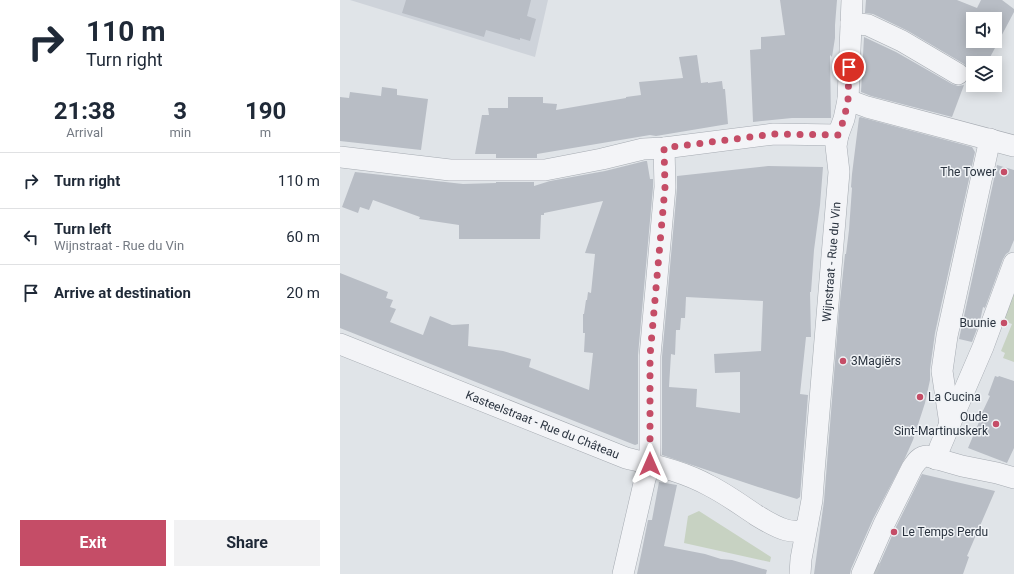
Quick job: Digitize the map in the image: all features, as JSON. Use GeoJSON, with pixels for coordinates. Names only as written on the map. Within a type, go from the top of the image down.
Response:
{"type":"FeatureCollection","features":[{"type":"Feature","properties":{"kind":"street","name":"Wijnstraat - Rue du Vin"},"geometry":{"type":"LineString","coordinates":[[800,574],[812,500],[838,180],[838,158],[836,146],[848,100],[852,0]]}},
{"type":"Feature","properties":{"kind":"street"},"geometry":{"type":"LineString","coordinates":[[851,23],[868,25],[902,41],[958,74]]}},
{"type":"Feature","properties":{"kind":"street"},"geometry":{"type":"LineString","coordinates":[[848,100],[867,107],[1014,146]]}},
{"type":"Feature","properties":{"kind":"street"},"geometry":{"type":"LineString","coordinates":[[340,156],[450,170],[545,170],[643,149],[664,148],[774,134],[838,135]]}},
{"type":"Feature","properties":{"kind":"street"},"geometry":{"type":"LineString","coordinates":[[950,424],[942,371],[947,336],[990,140]]}},
{"type":"Feature","properties":{"kind":"street"},"geometry":{"type":"LineString","coordinates":[[623,574],[645,479],[650,464],[650,356],[665,187],[664,148]]}},
{"type":"Feature","properties":{"kind":"street"},"geometry":{"type":"LineString","coordinates":[[936,459],[983,347],[1014,263]]}},
{"type":"Feature","properties":{"kind":"street","name":"Kasteelstraat - Rue du Château"},"geometry":{"type":"LineString","coordinates":[[340,344],[626,458],[688,475],[717,490],[769,523],[780,528],[796,532],[803,530],[807,525]]}},
{"type":"Feature","properties":{"kind":"street"},"geometry":{"type":"LineString","coordinates":[[865,571],[884,524],[916,462],[921,457],[924,456],[1014,478]]}},
{"type":"Feature","properties":{"kind":"shaded area"},"geometry":{"type":"Polygon","coordinates":[[[350,0],[548,0],[535,57],[350,0]]]}},
{"type":"Feature","properties":{"kind":"green space"},"geometry":{"type":"Polygon","coordinates":[[[1014,287],[1014,362],[1003,358],[1005,353],[1001,351],[1012,324],[1001,320],[1014,287]]]}},
{"type":"Feature","properties":{"kind":"green space"},"geometry":{"type":"Polygon","coordinates":[[[699,511],[771,557],[770,562],[684,543],[688,516],[699,511]]]}},
{"type":"Feature","properties":{"kind":"building"},"geometry":{"type":"Polygon","coordinates":[[[406,0],[531,0],[527,16],[536,19],[530,41],[520,38],[520,40],[486,30],[484,37],[402,13],[406,0]]]}},
{"type":"Feature","properties":{"kind":"building"},"geometry":{"type":"Polygon","coordinates":[[[780,0],[837,0],[835,38],[832,57],[830,55],[831,118],[792,118],[753,122],[750,50],[761,49],[761,37],[785,35],[780,0]]]}},
{"type":"Feature","properties":{"kind":"building"},"geometry":{"type":"Polygon","coordinates":[[[866,0],[957,0],[977,8],[981,0],[1002,0],[1014,9],[1014,12],[1002,35],[1002,12],[966,12],[966,48],[995,48],[991,56],[966,56],[966,66],[908,31],[873,14],[865,13],[866,0]]]}},
{"type":"Feature","properties":{"kind":"building"},"geometry":{"type":"Polygon","coordinates":[[[864,37],[896,52],[952,84],[958,86],[964,85],[952,117],[871,96],[861,92],[864,37]]]}},
{"type":"Feature","properties":{"kind":"building"},"geometry":{"type":"Polygon","coordinates":[[[697,55],[701,83],[722,81],[723,89],[725,89],[728,124],[656,136],[650,135],[537,154],[537,158],[496,158],[496,154],[475,154],[482,115],[489,115],[488,108],[508,108],[508,97],[543,97],[543,103],[557,104],[556,110],[641,95],[639,82],[683,78],[679,57],[697,55]]]}},
{"type":"Feature","properties":{"kind":"building"},"geometry":{"type":"Polygon","coordinates":[[[382,87],[397,89],[397,95],[428,99],[421,150],[340,141],[340,97],[349,98],[350,92],[381,96],[382,87]]]}},
{"type":"Feature","properties":{"kind":"building"},"geometry":{"type":"Polygon","coordinates":[[[860,117],[972,147],[975,152],[935,333],[930,380],[925,403],[913,440],[873,519],[850,574],[814,574],[824,501],[839,311],[849,230],[852,174],[860,117]]]}},
{"type":"Feature","properties":{"kind":"building"},"geometry":{"type":"Polygon","coordinates":[[[647,161],[650,179],[653,179],[653,187],[638,355],[638,444],[635,445],[340,328],[340,273],[388,292],[386,298],[393,300],[390,307],[396,309],[390,322],[423,335],[430,316],[452,325],[469,324],[468,346],[503,351],[531,359],[529,367],[589,390],[593,353],[584,352],[585,333],[583,333],[583,314],[588,292],[591,293],[595,254],[585,253],[603,201],[544,213],[544,215],[541,215],[540,239],[459,239],[459,225],[419,219],[420,217],[373,200],[369,210],[360,207],[358,213],[342,207],[355,172],[463,184],[534,182],[534,186],[550,181],[605,171],[647,161]]]}},
{"type":"Feature","properties":{"kind":"building"},"geometry":{"type":"Polygon","coordinates":[[[997,165],[1014,170],[1014,240],[1009,252],[1003,259],[985,308],[983,307],[980,321],[972,342],[959,339],[997,165]]]}},
{"type":"Feature","properties":{"kind":"building"},"geometry":{"type":"Polygon","coordinates":[[[768,166],[823,167],[810,292],[811,337],[806,337],[800,394],[808,395],[800,497],[797,499],[662,455],[662,357],[677,176],[768,166]],[[686,297],[685,318],[681,318],[680,330],[676,330],[675,355],[671,354],[669,387],[697,389],[696,407],[740,413],[740,372],[715,373],[714,354],[761,351],[763,301],[686,297]]]}},
{"type":"Feature","properties":{"kind":"building","name":"Oude Sint-Martinuskerk"},"geometry":{"type":"Polygon","coordinates":[[[995,376],[1014,381],[1014,448],[1007,463],[968,448],[990,396],[988,395],[995,376]]]}},
{"type":"Feature","properties":{"kind":"building"},"geometry":{"type":"Polygon","coordinates":[[[922,474],[995,491],[967,556],[969,557],[963,574],[875,574],[895,529],[922,474]]]}},
{"type":"Feature","properties":{"kind":"building"},"geometry":{"type":"Polygon","coordinates":[[[659,482],[677,485],[664,546],[705,554],[721,559],[732,560],[767,570],[766,574],[637,574],[648,520],[652,520],[659,482]]]}},
{"type":"Feature","properties":{"kind":"tunnel"},"geometry":{"type":"LineString","coordinates":[[870,571],[877,574]]}},
{"type":"Feature","properties":{"kind":"place","name":"The Tower"},"geometry":{"type":"Point","coordinates":[1004,172]}},
{"type":"Feature","properties":{"kind":"place","name":"Buunie"},"geometry":{"type":"Point","coordinates":[1004,323]}},
{"type":"Feature","properties":{"kind":"place","name":"3Magiërs"},"geometry":{"type":"Point","coordinates":[843,361]}},
{"type":"Feature","properties":{"kind":"place","name":"La Cucina"},"geometry":{"type":"Point","coordinates":[920,397]}},
{"type":"Feature","properties":{"kind":"place","name":"Oude Sint-Martinuskerk"},"geometry":{"type":"Point","coordinates":[996,424]}},
{"type":"Feature","properties":{"kind":"place","name":"Le Temps Perdu"},"geometry":{"type":"Point","coordinates":[894,532]}},
{"type":"Feature","properties":{"kind":"route"},"geometry":{"type":"LineString","coordinates":[[650,464],[650,356],[665,187],[664,148],[774,134],[838,135],[844,119],[848,100],[849,67]]}}]}
